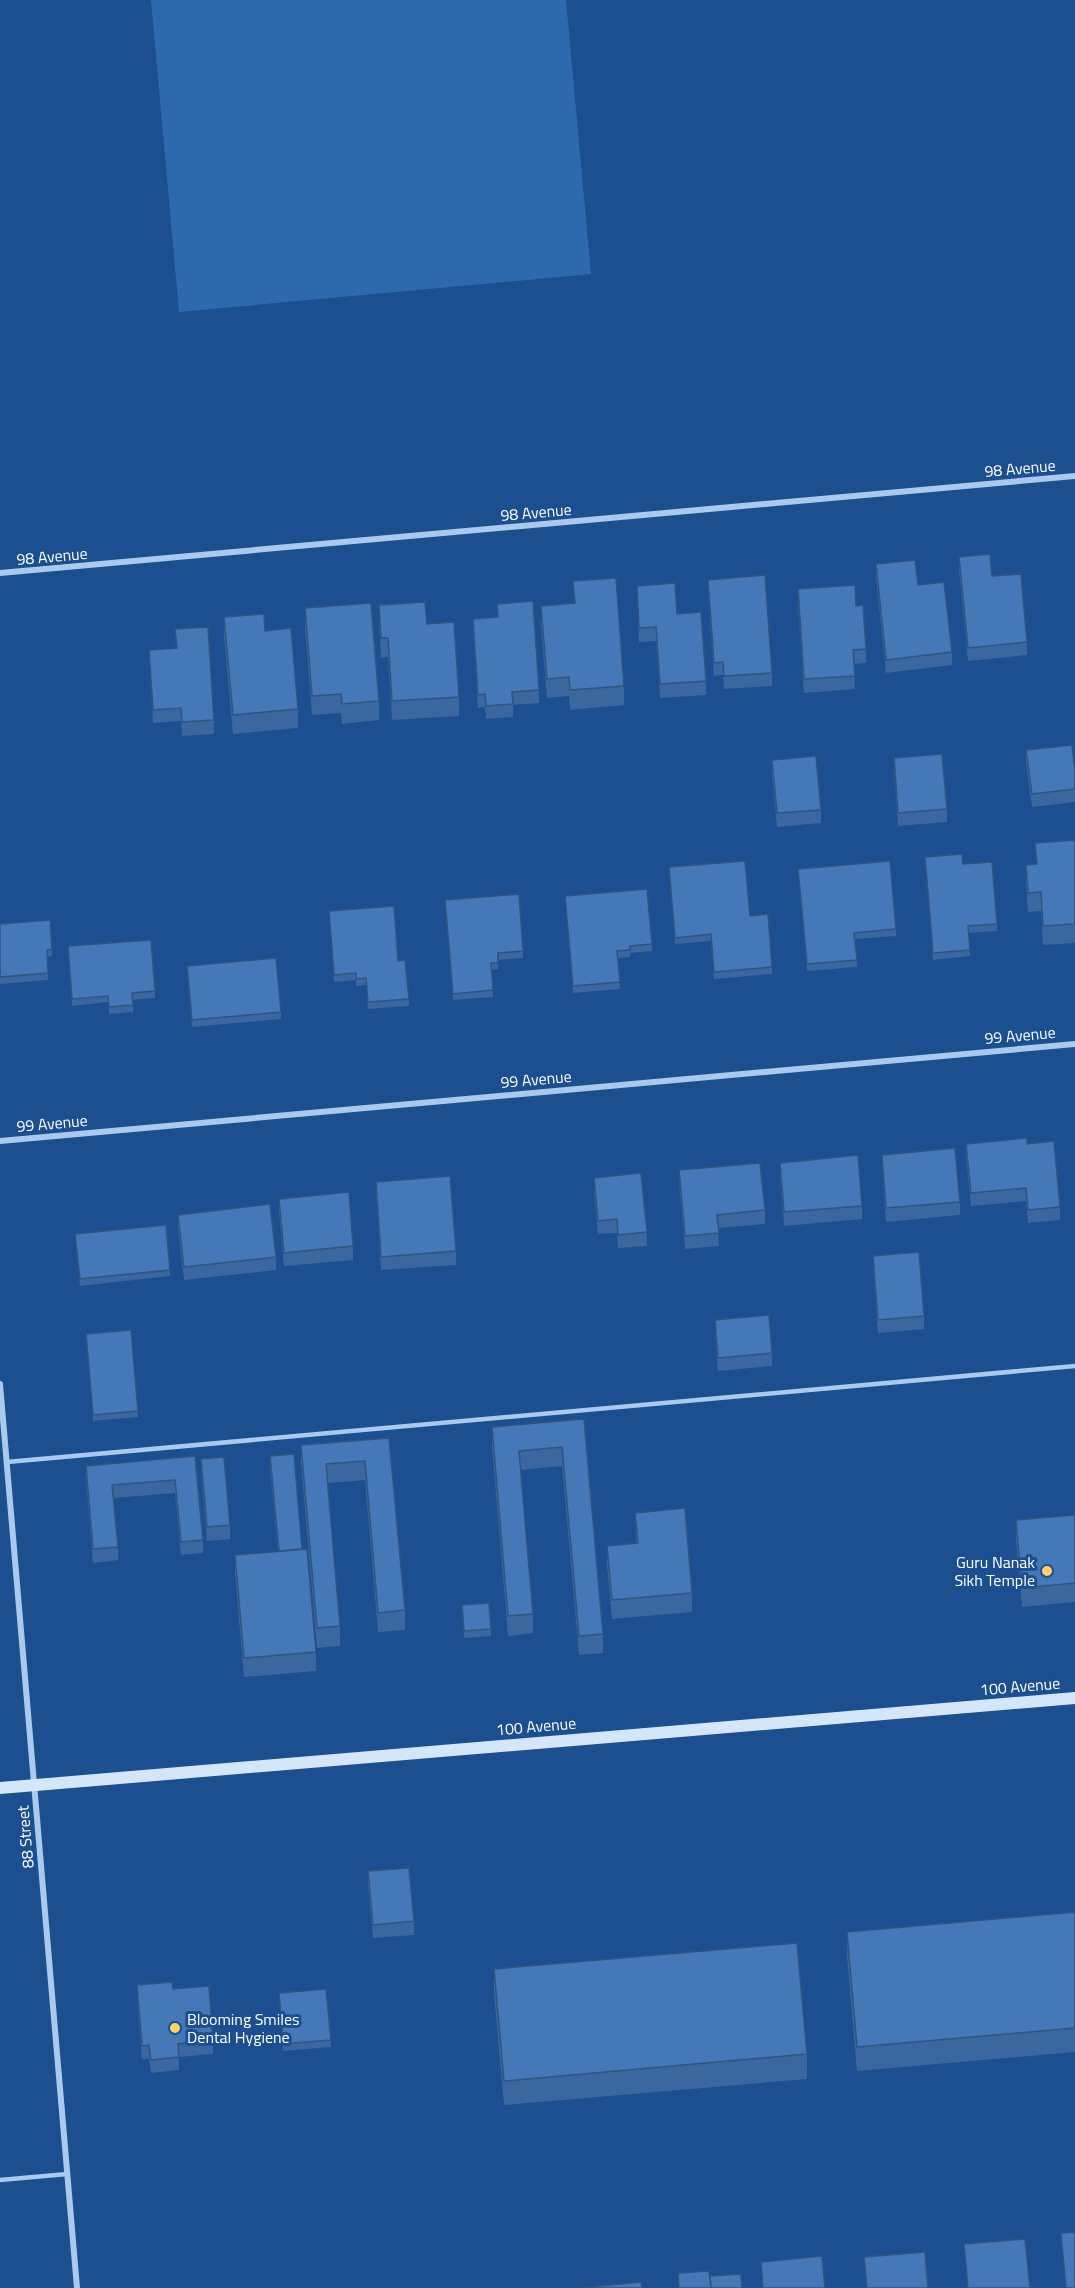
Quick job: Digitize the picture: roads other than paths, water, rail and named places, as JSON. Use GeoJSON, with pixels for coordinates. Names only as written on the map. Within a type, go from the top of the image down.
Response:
{"type":"FeatureCollection","features":[{"type":"Feature","properties":{"kind":"main road","name":"100 Avenue"},"geometry":{"type":"LineString","coordinates":[[0,1788],[1075,1698]]}},
{"type":"Feature","properties":{"kind":"street","name":"98 Avenue"},"geometry":{"type":"LineString","coordinates":[[0,573],[1075,476]]}},
{"type":"Feature","properties":{"kind":"street","name":"99 Avenue"},"geometry":{"type":"LineString","coordinates":[[0,1141],[1075,1044]]}},
{"type":"Feature","properties":{"kind":"street","name":"88 Street"},"geometry":{"type":"LineString","coordinates":[[0,1384],[77,2288]]}},
{"type":"Feature","properties":{"kind":"lane"},"geometry":{"type":"LineString","coordinates":[[7,1462],[1075,1366]]}},
{"type":"Feature","properties":{"kind":"lane"},"geometry":{"type":"LineString","coordinates":[[0,2180],[67,2174]]}},
{"type":"Feature","properties":{"kind":"place","name":"Guru Nanak Sikh Temple"},"geometry":{"type":"Point","coordinates":[1047,1571]}},
{"type":"Feature","properties":{"kind":"place","name":"Blooming Smiles Dental Hygiene"},"geometry":{"type":"Point","coordinates":[175,2028]}}]}
